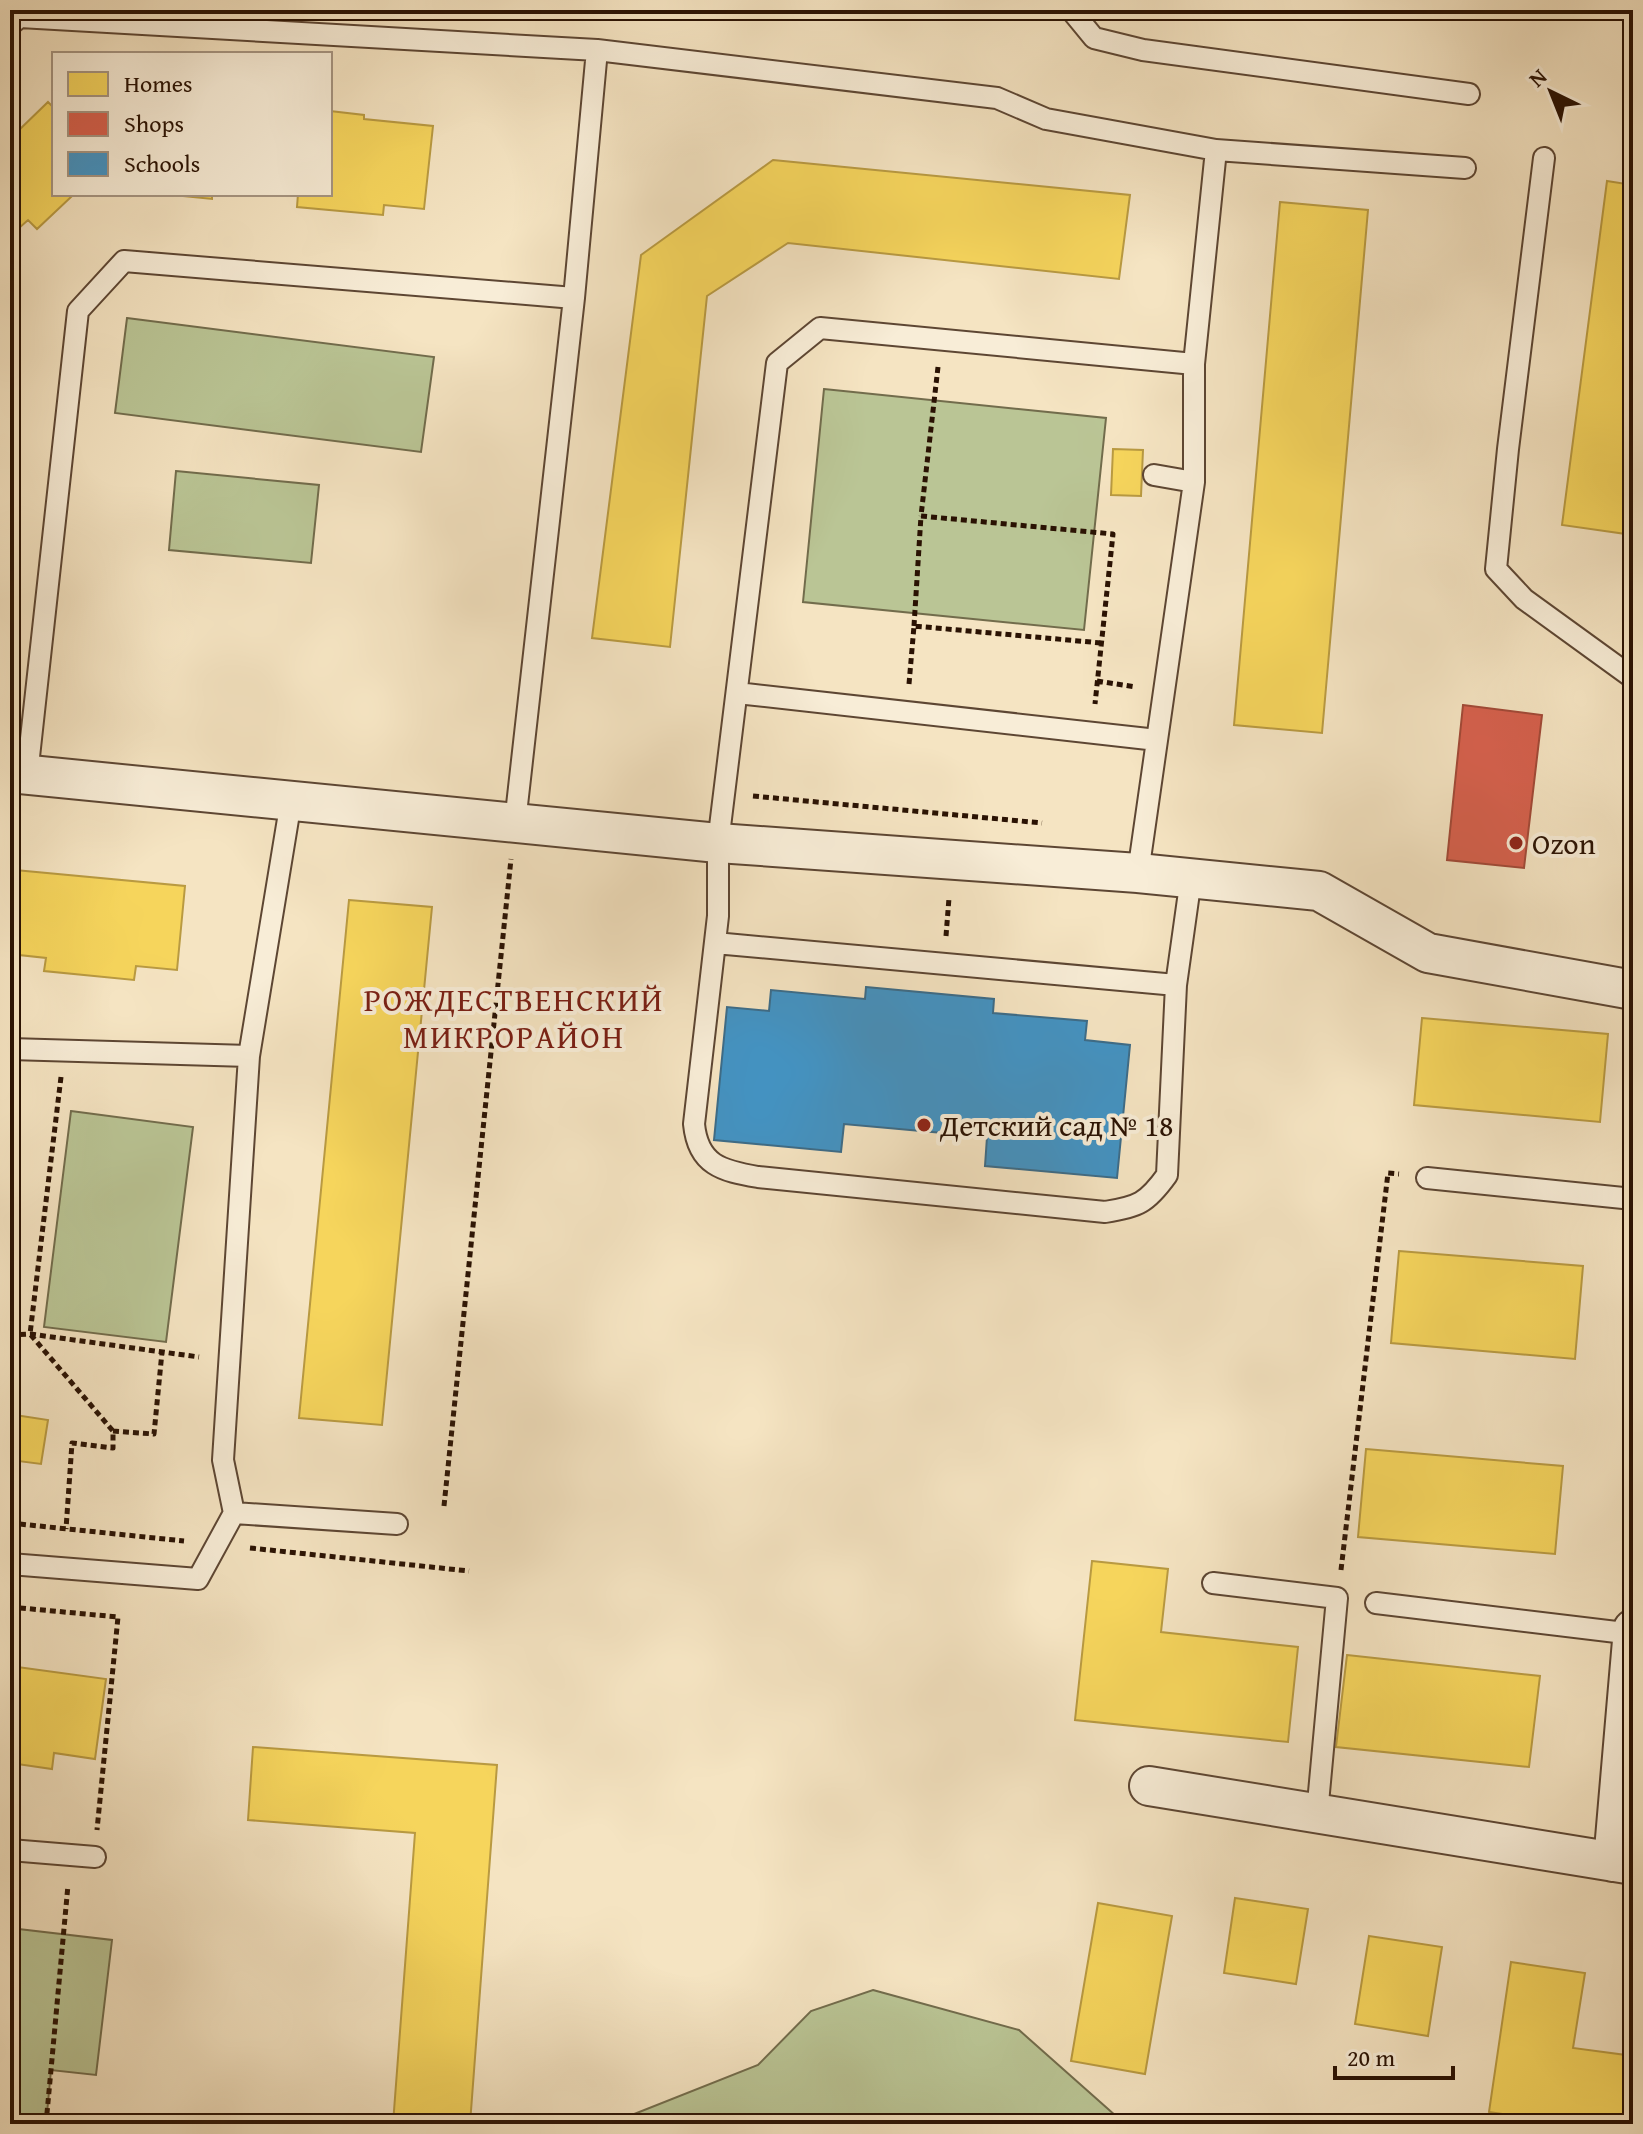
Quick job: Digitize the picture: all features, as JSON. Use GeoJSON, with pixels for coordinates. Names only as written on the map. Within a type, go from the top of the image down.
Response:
{"type":"FeatureCollection","features":[{"type":"Feature","properties":{"kind":"street"},"geometry":{"type":"LineString","coordinates":[[19,774],[718,843],[1138,873],[1319,891],[1428,953],[1633,990]]}},
{"type":"Feature","properties":{"kind":"street"},"geometry":{"type":"LineString","coordinates":[[1149,1786],[1623,1863],[1633,1631]]}},
{"type":"Feature","properties":{"kind":"lane"},"geometry":{"type":"LineString","coordinates":[[1071,10],[1094,38],[1143,50],[1469,94]]}},
{"type":"Feature","properties":{"kind":"lane"},"geometry":{"type":"LineString","coordinates":[[10,25],[20,17],[597,50],[997,98],[1046,119],[1216,150],[1465,168]]}},
{"type":"Feature","properties":{"kind":"lane"},"geometry":{"type":"LineString","coordinates":[[515,823],[574,298],[597,50]]}},
{"type":"Feature","properties":{"kind":"lane"},"geometry":{"type":"LineString","coordinates":[[1138,873],[1194,482],[1194,364],[1216,150]]}},
{"type":"Feature","properties":{"kind":"lane"},"geometry":{"type":"LineString","coordinates":[[1544,158],[1496,569],[1524,599],[1633,678]]}},
{"type":"Feature","properties":{"kind":"lane"},"geometry":{"type":"LineString","coordinates":[[19,774],[78,311],[124,261],[574,298]]}},
{"type":"Feature","properties":{"kind":"lane"},"geometry":{"type":"LineString","coordinates":[[1191,878],[1176,985],[1167,1175],[1153,1194],[1135,1207],[1105,1212],[758,1177],[728,1172],[705,1158],[696,1142],[694,1124],[715,943],[718,843],[777,363],[820,328],[1194,364]]}},
{"type":"Feature","properties":{"kind":"lane"},"geometry":{"type":"LineString","coordinates":[[1154,475],[1194,482]]}},
{"type":"Feature","properties":{"kind":"lane"},"geometry":{"type":"LineString","coordinates":[[737,693],[1157,740]]}},
{"type":"Feature","properties":{"kind":"lane"},"geometry":{"type":"LineString","coordinates":[[10,1564],[198,1579],[234,1513],[223,1460],[249,1056],[291,801]]}},
{"type":"Feature","properties":{"kind":"lane"},"geometry":{"type":"LineString","coordinates":[[715,943],[1176,985]]}},
{"type":"Feature","properties":{"kind":"lane"},"geometry":{"type":"LineString","coordinates":[[10,1049],[249,1056]]}},
{"type":"Feature","properties":{"kind":"lane"},"geometry":{"type":"LineString","coordinates":[[1427,1178],[1633,1199]]}},
{"type":"Feature","properties":{"kind":"lane"},"geometry":{"type":"LineString","coordinates":[[234,1513],[397,1524]]}},
{"type":"Feature","properties":{"kind":"lane"},"geometry":{"type":"LineString","coordinates":[[1213,1583],[1337,1598],[1317,1814]]}},
{"type":"Feature","properties":{"kind":"lane"},"geometry":{"type":"LineString","coordinates":[[1376,1603],[1633,1631]]}},
{"type":"Feature","properties":{"kind":"lane"},"geometry":{"type":"LineString","coordinates":[[10,1850],[95,1857]]}},
{"type":"Feature","properties":{"kind":"path"},"geometry":{"type":"LineString","coordinates":[[906,712],[921,516],[942,339]]}},
{"type":"Feature","properties":{"kind":"path"},"geometry":{"type":"LineString","coordinates":[[921,516],[1113,534],[1092,733]]}},
{"type":"Feature","properties":{"kind":"path"},"geometry":{"type":"LineString","coordinates":[[914,626],[1101,643]]}},
{"type":"Feature","properties":{"kind":"path"},"geometry":{"type":"LineString","coordinates":[[1097,681],[1164,691]]}},
{"type":"Feature","properties":{"kind":"path"},"geometry":{"type":"LineString","coordinates":[[724,793],[1050,824]]}},
{"type":"Feature","properties":{"kind":"path"},"geometry":{"type":"LineString","coordinates":[[444,1506],[515,823]]}},
{"type":"Feature","properties":{"kind":"path"},"geometry":{"type":"LineString","coordinates":[[943,963],[949,897]]}},
{"type":"Feature","properties":{"kind":"path"},"geometry":{"type":"LineString","coordinates":[[65,1050],[30,1334],[113,1431],[113,1448],[72,1443],[66,1529]]}},
{"type":"Feature","properties":{"kind":"path"},"geometry":{"type":"LineString","coordinates":[[1337,1598],[1388,1173],[1427,1178]]}},
{"type":"Feature","properties":{"kind":"path"},"geometry":{"type":"LineString","coordinates":[[10,1335],[30,1334],[229,1361]]}},
{"type":"Feature","properties":{"kind":"path"},"geometry":{"type":"LineString","coordinates":[[113,1431],[154,1434],[162,1352]]}},
{"type":"Feature","properties":{"kind":"path"},"geometry":{"type":"LineString","coordinates":[[10,1607],[118,1617],[95,1857]]}},
{"type":"Feature","properties":{"kind":"path"},"geometry":{"type":"LineString","coordinates":[[46,2124],[70,1856]]}},
{"type":"Feature","properties":{"kind":"green space"},"geometry":{"type":"Polygon","coordinates":[[[127,318],[434,357],[421,452],[115,413],[127,318]]]}},
{"type":"Feature","properties":{"kind":"green space"},"geometry":{"type":"Polygon","coordinates":[[[824,389],[1106,418],[1084,630],[803,602],[824,389]]]}},
{"type":"Feature","properties":{"kind":"green space"},"geometry":{"type":"Polygon","coordinates":[[[176,471],[319,485],[311,563],[169,550],[176,471]]]}},
{"type":"Feature","properties":{"kind":"green space"},"geometry":{"type":"Polygon","coordinates":[[[71,1111],[193,1127],[166,1342],[44,1327],[71,1111]]]}},
{"type":"Feature","properties":{"kind":"green space"},"geometry":{"type":"Polygon","coordinates":[[[10,1928],[112,1940],[96,2075],[51,2070],[46,2124],[10,2124],[10,1928]]]}},
{"type":"Feature","properties":{"kind":"green space"},"geometry":{"type":"Polygon","coordinates":[[[873,1990],[1019,2030],[1125,2124],[609,2124],[758,2065],[811,2011],[873,1990]]]}},
{"type":"Feature","properties":{"kind":"building: Homes"},"geometry":{"type":"Polygon","coordinates":[[[48,102],[52,106],[52,196],[71,197],[37,229],[28,220],[10,236],[10,124],[17,132],[48,102]]]}},
{"type":"Feature","properties":{"kind":"building: Homes"},"geometry":{"type":"Polygon","coordinates":[[[332,111],[364,115],[364,119],[433,126],[424,209],[384,205],[383,215],[297,207],[298,196],[332,196],[332,111]]]}},
{"type":"Feature","properties":{"kind":"building: Homes"},"geometry":{"type":"Polygon","coordinates":[[[773,160],[1130,195],[1119,279],[788,243],[707,296],[670,647],[592,638],[641,255],[773,160]]]}},
{"type":"Feature","properties":{"kind":"building: Homes"},"geometry":{"type":"Polygon","coordinates":[[[1607,181],[1633,185],[1633,535],[1562,525],[1607,181]]]}},
{"type":"Feature","properties":{"kind":"building: Homes"},"geometry":{"type":"Polygon","coordinates":[[[183,196],[212,196],[212,199],[183,196]]]}},
{"type":"Feature","properties":{"kind":"building: Homes"},"geometry":{"type":"Polygon","coordinates":[[[1280,202],[1368,210],[1322,733],[1234,725],[1280,202]]]}},
{"type":"Feature","properties":{"kind":"building: Homes"},"geometry":{"type":"Polygon","coordinates":[[[10,275],[18,276],[10,349],[10,275]]]}},
{"type":"Feature","properties":{"kind":"building: Homes"},"geometry":{"type":"Polygon","coordinates":[[[1113,449],[1143,450],[1141,496],[1111,495],[1113,449]]]}},
{"type":"Feature","properties":{"kind":"building: Homes"},"geometry":{"type":"Polygon","coordinates":[[[15,870],[185,886],[177,970],[136,966],[134,980],[44,971],[46,958],[10,954],[10,880],[14,881],[15,870]]]}},
{"type":"Feature","properties":{"kind":"building: Homes"},"geometry":{"type":"Polygon","coordinates":[[[349,900],[432,907],[382,1425],[299,1418],[349,900]]]}},
{"type":"Feature","properties":{"kind":"building: Homes"},"geometry":{"type":"Polygon","coordinates":[[[1422,1018],[1608,1034],[1600,1122],[1414,1105],[1422,1018]]]}},
{"type":"Feature","properties":{"kind":"building: Homes"},"geometry":{"type":"Polygon","coordinates":[[[1399,1251],[1583,1266],[1575,1359],[1391,1343],[1399,1251]]]}},
{"type":"Feature","properties":{"kind":"building: Homes"},"geometry":{"type":"Polygon","coordinates":[[[15,1415],[48,1420],[41,1464],[10,1460],[15,1415]]]}},
{"type":"Feature","properties":{"kind":"building: Homes"},"geometry":{"type":"Polygon","coordinates":[[[1366,1449],[1563,1466],[1555,1554],[1358,1537],[1366,1449]]]}},
{"type":"Feature","properties":{"kind":"building: Homes"},"geometry":{"type":"Polygon","coordinates":[[[1092,1561],[1168,1569],[1161,1632],[1298,1647],[1288,1742],[1075,1720],[1092,1561]]]}},
{"type":"Feature","properties":{"kind":"building: Homes"},"geometry":{"type":"Polygon","coordinates":[[[1347,1655],[1540,1676],[1529,1767],[1336,1747],[1347,1655]]]}},
{"type":"Feature","properties":{"kind":"building: Homes"},"geometry":{"type":"Polygon","coordinates":[[[10,1666],[106,1679],[95,1759],[54,1753],[52,1769],[10,1763],[10,1666]]]}},
{"type":"Feature","properties":{"kind":"building: Homes"},"geometry":{"type":"Polygon","coordinates":[[[253,1747],[497,1765],[470,2124],[393,2124],[415,1833],[248,1820],[253,1747]]]}},
{"type":"Feature","properties":{"kind":"building: Homes"},"geometry":{"type":"Polygon","coordinates":[[[1235,1898],[1308,1909],[1296,1984],[1224,1973],[1235,1898]]]}},
{"type":"Feature","properties":{"kind":"building: Homes"},"geometry":{"type":"Polygon","coordinates":[[[1098,1903],[1172,1916],[1145,2074],[1071,2061],[1098,1903]]]}},
{"type":"Feature","properties":{"kind":"building: Homes"},"geometry":{"type":"Polygon","coordinates":[[[1369,1936],[1442,1947],[1428,2036],[1355,2024],[1369,1936]]]}},
{"type":"Feature","properties":{"kind":"building: Homes"},"geometry":{"type":"Polygon","coordinates":[[[1511,1962],[1585,1973],[1573,2048],[1633,2056],[1633,2124],[1571,2124],[1489,2112],[1511,1962]]]}},
{"type":"Feature","properties":{"kind":"building: Shops"},"geometry":{"type":"Polygon","coordinates":[[[1463,705],[1542,715],[1524,868],[1447,860],[1463,705]]]}},
{"type":"Feature","properties":{"kind":"building: Schools"},"geometry":{"type":"Polygon","coordinates":[[[866,987],[994,999],[993,1013],[1087,1021],[1085,1040],[1130,1045],[1117,1178],[985,1166],[987,1137],[844,1124],[841,1152],[714,1140],[727,1007],[769,1011],[771,990],[865,999],[866,987]]]}},
{"type":"Feature","properties":{"kind":"place","name":"Ozon"},"geometry":{"type":"Point","coordinates":[1516,843]}},
{"type":"Feature","properties":{"kind":"place","name":"Детский сад № 18"},"geometry":{"type":"Point","coordinates":[924,1125]}},
{"type":"Feature","properties":{"kind":"district","name":"РОЖДЕСТВЕНСКИЙ МИКРОРАЙОН"},"geometry":{"type":"Point","coordinates":[514,1018]}}]}
